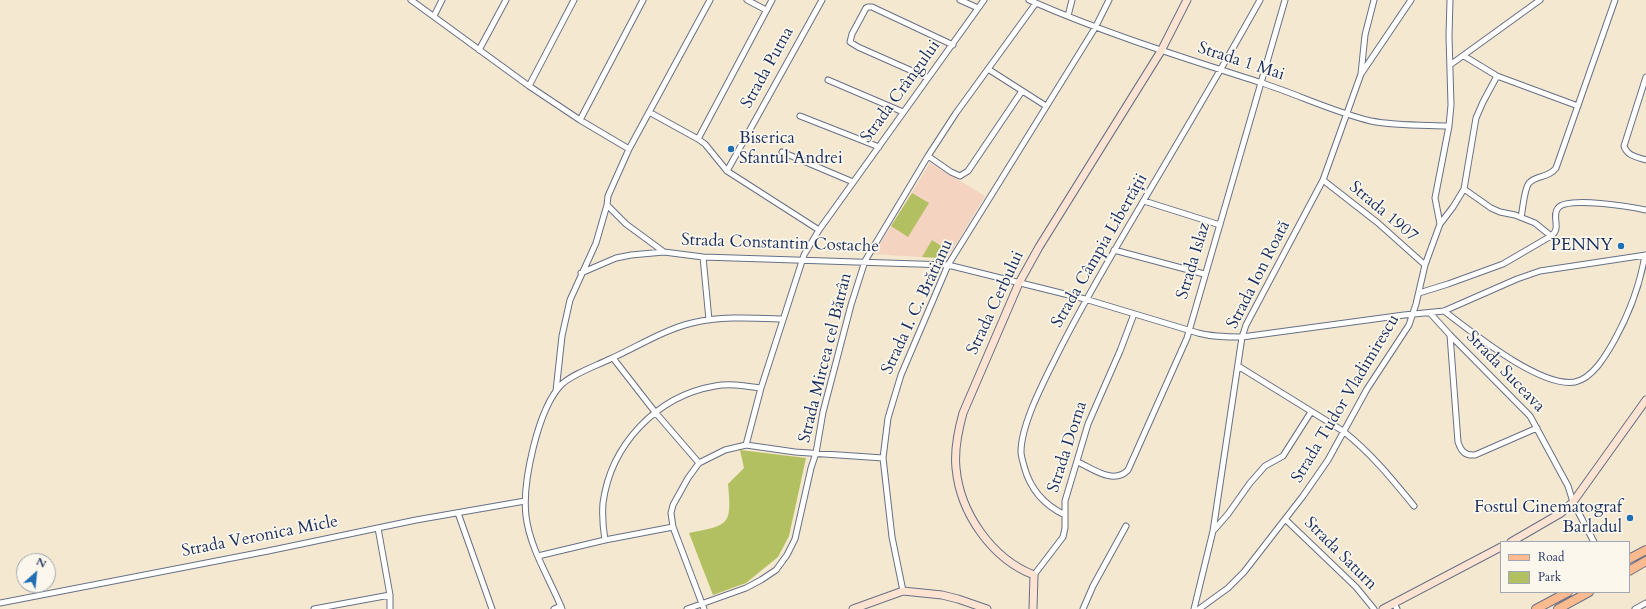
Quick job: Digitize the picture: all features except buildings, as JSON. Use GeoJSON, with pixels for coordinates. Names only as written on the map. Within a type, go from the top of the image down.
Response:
{"type":"FeatureCollection","features":[{"type":"Feature","properties":{"kind":"main road"},"geometry":{"type":"LineString","coordinates":[[1630,558],[1646,550]]}},
{"type":"Feature","properties":{"kind":"main road"},"geometry":{"type":"LineString","coordinates":[[1630,569],[1646,561]]}},
{"type":"Feature","properties":{"kind":"main road"},"geometry":{"type":"LineString","coordinates":[[1536,609],[1566,593]]}},
{"type":"Feature","properties":{"kind":"main road"},"geometry":{"type":"LineString","coordinates":[[1558,609],[1587,593]]}},
{"type":"Feature","properties":{"kind":"street"},"geometry":{"type":"LineString","coordinates":[[412,0],[529,86],[580,120],[629,149]]}},
{"type":"Feature","properties":{"kind":"street"},"geometry":{"type":"LineString","coordinates":[[434,16],[442,0]]}},
{"type":"Feature","properties":{"kind":"street"},"geometry":{"type":"LineString","coordinates":[[479,50],[506,0]]}},
{"type":"Feature","properties":{"kind":"street"},"geometry":{"type":"LineString","coordinates":[[529,86],[574,0]]}},
{"type":"Feature","properties":{"kind":"street"},"geometry":{"type":"LineString","coordinates":[[580,120],[643,0]]}},
{"type":"Feature","properties":{"kind":"street"},"geometry":{"type":"LineString","coordinates":[[556,391],[562,336],[568,309],[581,273],[596,243],[607,205],[608,196],[629,149],[710,0]]}},
{"type":"Feature","properties":{"kind":"street"},"geometry":{"type":"LineString","coordinates":[[747,0],[766,10]]}},
{"type":"Feature","properties":{"kind":"street"},"geometry":{"type":"LineString","coordinates":[[698,139],[772,0]]}},
{"type":"Feature","properties":{"kind":"street","name":"Strada Putna"},"geometry":{"type":"LineString","coordinates":[[727,171],[822,0]]}},
{"type":"Feature","properties":{"kind":"street"},"geometry":{"type":"LineString","coordinates":[[960,0],[978,8]]}},
{"type":"Feature","properties":{"kind":"street","name":"Strada Crângului"},"geometry":{"type":"LineString","coordinates":[[746,445],[761,388],[809,244],[984,0]]}},
{"type":"Feature","properties":{"kind":"street"},"geometry":{"type":"LineString","coordinates":[[1068,16],[1072,0]]}},
{"type":"Feature","properties":{"kind":"street","name":"Strada I. C. Brătianu"},"geometry":{"type":"LineString","coordinates":[[903,591],[892,537],[883,458],[885,429],[898,382],[948,265],[1095,28],[1109,0]]}},
{"type":"Feature","properties":{"kind":"street","name":"Strada Cerbului"},"geometry":{"type":"LineString","coordinates":[[1034,575],[1021,570],[1009,562],[997,551],[972,519],[962,494],[956,468],[957,436],[962,413],[1019,283],[1039,247],[1161,51],[1187,0]]}},
{"type":"Feature","properties":{"kind":"street","name":"Strada Câmpia Libertății"},"geometry":{"type":"LineString","coordinates":[[1065,515],[1052,509],[1034,490],[1026,475],[1020,452],[1028,419],[1038,394],[1085,300],[1221,70],[1260,0]]}},
{"type":"Feature","properties":{"kind":"street","name":"Strada Islaz"},"geometry":{"type":"LineString","coordinates":[[1078,462],[1114,477],[1123,476],[1128,470],[1187,338],[1204,274],[1220,226],[1262,83],[1284,0]]}},
{"type":"Feature","properties":{"kind":"street"},"geometry":{"type":"LineString","coordinates":[[1361,74],[1365,34],[1374,0]]}},
{"type":"Feature","properties":{"kind":"street","name":"Strada Ion Roată"},"geometry":{"type":"LineString","coordinates":[[1194,609],[1213,531],[1242,337],[1246,325],[1323,180],[1361,74],[1411,0]]}},
{"type":"Feature","properties":{"kind":"street"},"geometry":{"type":"LineString","coordinates":[[1450,65],[1540,0]]}},
{"type":"Feature","properties":{"kind":"street"},"geometry":{"type":"LineString","coordinates":[[1521,217],[1528,183],[1553,172],[1556,168],[1615,0]]}},
{"type":"Feature","properties":{"kind":"street","name":"Strada 1 Mai"},"geometry":{"type":"LineString","coordinates":[[1032,1],[1095,28],[1161,51],[1262,83],[1347,114],[1371,121],[1387,123],[1449,126]]}},
{"type":"Feature","properties":{"kind":"street","name":"Strada Mircea cel Bătrân"},"geometry":{"type":"LineString","coordinates":[[687,609],[703,606],[761,580],[776,570],[787,555],[795,539],[811,468],[816,453],[823,412],[853,299],[865,262],[928,156],[956,113],[988,69],[1032,1]]}},
{"type":"Feature","properties":{"kind":"street"},"geometry":{"type":"LineString","coordinates":[[1440,224],[1435,198],[1449,126],[1451,105],[1448,36],[1451,2]]}},
{"type":"Feature","properties":{"kind":"street"},"geometry":{"type":"LineString","coordinates":[[928,78],[869,53],[850,42],[852,34],[866,8],[868,6],[872,7],[953,44]]}},
{"type":"Feature","properties":{"kind":"street"},"geometry":{"type":"LineString","coordinates":[[1464,56],[1497,76],[1578,106]]}},
{"type":"Feature","properties":{"kind":"street"},"geometry":{"type":"LineString","coordinates":[[988,69],[1046,106]]}},
{"type":"Feature","properties":{"kind":"street"},"geometry":{"type":"LineString","coordinates":[[1440,224],[1464,189],[1476,118],[1497,76]]}},
{"type":"Feature","properties":{"kind":"street"},"geometry":{"type":"LineString","coordinates":[[1646,77],[1624,146],[1630,155],[1646,160]]}},
{"type":"Feature","properties":{"kind":"street"},"geometry":{"type":"LineString","coordinates":[[828,80],[903,112]]}},
{"type":"Feature","properties":{"kind":"street"},"geometry":{"type":"LineString","coordinates":[[928,156],[951,172],[960,176],[964,174],[1022,91]]}},
{"type":"Feature","properties":{"kind":"street"},"geometry":{"type":"LineString","coordinates":[[649,112],[698,139],[705,144],[727,171],[818,230]]}},
{"type":"Feature","properties":{"kind":"street"},"geometry":{"type":"LineString","coordinates":[[800,116],[879,147]]}},
{"type":"Feature","properties":{"kind":"street"},"geometry":{"type":"LineString","coordinates":[[782,152],[853,182]]}},
{"type":"Feature","properties":{"kind":"street","name":"Strada 1907"},"geometry":{"type":"LineString","coordinates":[[1323,180],[1378,223],[1425,266]]}},
{"type":"Feature","properties":{"kind":"street"},"geometry":{"type":"LineString","coordinates":[[1464,189],[1495,210],[1521,217],[1535,223],[1551,236]]}},
{"type":"Feature","properties":{"kind":"street"},"geometry":{"type":"LineString","coordinates":[[1144,201],[1220,226]]}},
{"type":"Feature","properties":{"kind":"street"},"geometry":{"type":"LineString","coordinates":[[1419,293],[1503,264],[1551,236],[1554,234],[1557,227],[1556,211],[1558,207],[1563,204],[1587,203],[1646,210]]}},
{"type":"Feature","properties":{"kind":"street","name":"Strada Constantin Costache"},"geometry":{"type":"LineString","coordinates":[[607,205],[626,224],[664,252],[703,257],[803,259],[948,265],[1085,300],[1211,336],[1242,337],[1444,311],[1535,272],[1646,255]]}},
{"type":"Feature","properties":{"kind":"street","name":"Strada Tudor Vladimirescu"},"geometry":{"type":"LineString","coordinates":[[1199,609],[1234,583],[1244,572],[1315,479],[1367,389],[1409,325],[1419,293],[1425,266],[1440,224]]}},
{"type":"Feature","properties":{"kind":"street"},"geometry":{"type":"LineString","coordinates":[[1114,250],[1204,274]]}},
{"type":"Feature","properties":{"kind":"street"},"geometry":{"type":"LineString","coordinates":[[581,273],[616,258],[630,255],[664,252]]}},
{"type":"Feature","properties":{"kind":"street"},"geometry":{"type":"LineString","coordinates":[[1444,311],[1496,348],[1529,369],[1554,380],[1576,382],[1585,378],[1604,359],[1615,339],[1635,294],[1646,255]]}},
{"type":"Feature","properties":{"kind":"street"},"geometry":{"type":"LineString","coordinates":[[703,257],[709,320]]}},
{"type":"Feature","properties":{"kind":"street","name":"Strada Suceava"},"geometry":{"type":"LineString","coordinates":[[1430,313],[1530,416],[1568,486],[1573,502],[1593,541]]}},
{"type":"Feature","properties":{"kind":"street","name":"Strada Dorna"},"geometry":{"type":"LineString","coordinates":[[1034,575],[1063,537],[1065,528],[1065,501],[1078,462],[1088,424],[1134,314]]}},
{"type":"Feature","properties":{"kind":"street"},"geometry":{"type":"LineString","coordinates":[[554,609],[561,608],[538,556],[528,528],[525,500],[534,443],[542,419],[556,391],[563,383],[640,343],[667,331],[692,323],[709,320],[746,318],[783,319]]}},
{"type":"Feature","properties":{"kind":"street"},"geometry":{"type":"LineString","coordinates":[[1450,335],[1458,442],[1463,453],[1469,456],[1475,455],[1537,428]]}},
{"type":"Feature","properties":{"kind":"street"},"geometry":{"type":"LineString","coordinates":[[613,358],[655,412],[699,463]]}},
{"type":"Feature","properties":{"kind":"street"},"geometry":{"type":"LineString","coordinates":[[1238,366],[1343,431],[1365,449],[1414,506]]}},
{"type":"Feature","properties":{"kind":"street"},"geometry":{"type":"LineString","coordinates":[[604,540],[603,504],[611,471],[619,454],[639,426],[667,403],[686,395],[717,386],[761,388]]}},
{"type":"Feature","properties":{"kind":"street"},"geometry":{"type":"LineString","coordinates":[[1513,541],[1561,513],[1573,502],[1646,400]]}},
{"type":"Feature","properties":{"kind":"street"},"geometry":{"type":"LineString","coordinates":[[1213,531],[1265,466],[1283,456],[1311,412]]}},
{"type":"Feature","properties":{"kind":"street"},"geometry":{"type":"LineString","coordinates":[[703,606],[673,527],[671,513],[673,505],[688,478],[699,463],[725,450],[746,445],[795,452],[883,458]]}},
{"type":"Feature","properties":{"kind":"street","name":"Strada Veronica Micle"},"geometry":{"type":"LineString","coordinates":[[0,602],[525,500]]}},
{"type":"Feature","properties":{"kind":"street"},"geometry":{"type":"LineString","coordinates":[[458,513],[492,609]]}},
{"type":"Feature","properties":{"kind":"street","name":"Strada Saturn"},"geometry":{"type":"LineString","coordinates":[[1285,519],[1356,587],[1374,609]]}},
{"type":"Feature","properties":{"kind":"street"},"geometry":{"type":"LineString","coordinates":[[1083,609],[1093,586],[1126,526]]}},
{"type":"Feature","properties":{"kind":"street"},"geometry":{"type":"LineString","coordinates":[[538,556],[604,540],[673,527]]}},
{"type":"Feature","properties":{"kind":"street"},"geometry":{"type":"LineString","coordinates":[[378,528],[390,595],[390,609]]}},
{"type":"Feature","properties":{"kind":"street"},"geometry":{"type":"LineString","coordinates":[[1383,609],[1395,606],[1500,548]]}},
{"type":"Feature","properties":{"kind":"street"},"geometry":{"type":"LineString","coordinates":[[1033,609],[1034,575]]}},
{"type":"Feature","properties":{"kind":"street"},"geometry":{"type":"LineString","coordinates":[[853,609],[903,591],[958,598],[986,609]]}},
{"type":"Feature","properties":{"kind":"street"},"geometry":{"type":"LineString","coordinates":[[314,609],[390,595]]}},
{"type":"Feature","properties":{"kind":"street"},"geometry":{"type":"LineString","coordinates":[[1636,609],[1646,603]]}},
{"type":"Feature","properties":{"kind":"shaded area"},"geometry":{"type":"Polygon","coordinates":[[[930,163],[985,196],[947,259],[874,254],[930,163]]]}},
{"type":"Feature","properties":{"kind":"green space"},"geometry":{"type":"Polygon","coordinates":[[[912,193],[929,203],[908,237],[891,226],[912,193]]]}},
{"type":"Feature","properties":{"kind":"green space"},"geometry":{"type":"Polygon","coordinates":[[[932,240],[949,251],[944,258],[922,257],[932,240]]]}},
{"type":"Feature","properties":{"kind":"green space"},"geometry":{"type":"Polygon","coordinates":[[[740,450],[806,458],[789,536],[778,557],[746,583],[713,595],[689,533],[713,528],[725,521],[728,516],[729,508],[728,484],[744,468],[740,450]]]}},
{"type":"Feature","properties":{"kind":"place","name":"Biserica Sfantul Andrei"},"geometry":{"type":"Point","coordinates":[731,149]}},
{"type":"Feature","properties":{"kind":"place","name":"PENNY"},"geometry":{"type":"Point","coordinates":[1621,246]}},
{"type":"Feature","properties":{"kind":"place","name":"Fostul Cinematograf Barladul"},"geometry":{"type":"Point","coordinates":[1630,518]}}]}
